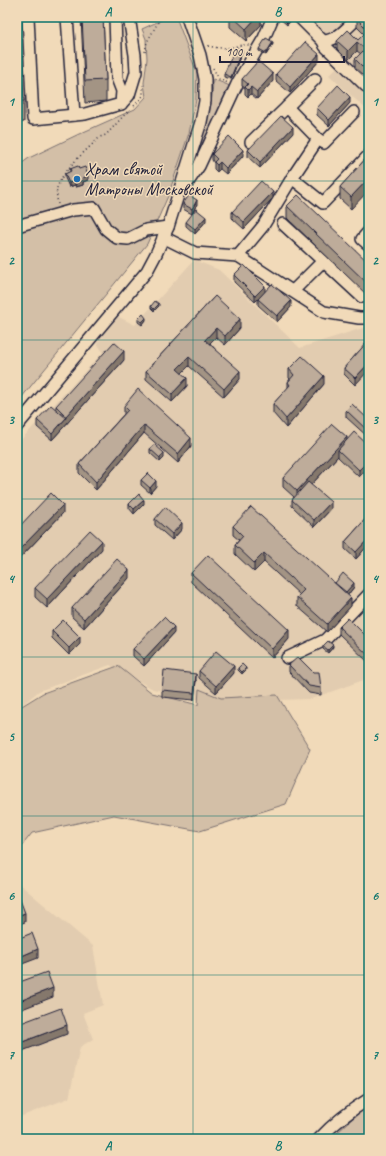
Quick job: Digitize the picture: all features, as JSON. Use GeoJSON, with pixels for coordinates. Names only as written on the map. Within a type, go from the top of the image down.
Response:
{"type":"FeatureCollection","features":[{"type":"Feature","properties":{"kind":"street"},"geometry":{"type":"LineString","coordinates":[[28,17],[34,118],[85,114],[121,104],[129,95],[136,72],[129,17]]}},
{"type":"Feature","properties":{"kind":"street"},"geometry":{"type":"LineString","coordinates":[[67,17],[74,115]]}},
{"type":"Feature","properties":{"kind":"street"},"geometry":{"type":"LineString","coordinates":[[115,17],[117,78],[122,91],[121,104]]}},
{"type":"Feature","properties":{"kind":"street"},"geometry":{"type":"LineString","coordinates":[[17,426],[147,271],[165,232],[178,197],[201,122],[205,101],[205,79],[200,55],[187,17]]}},
{"type":"Feature","properties":{"kind":"street"},"geometry":{"type":"LineString","coordinates":[[178,197],[199,166],[238,82],[264,38],[273,17]]}},
{"type":"Feature","properties":{"kind":"street"},"geometry":{"type":"LineString","coordinates":[[299,17],[323,41],[324,46],[366,86],[369,85]]}},
{"type":"Feature","properties":{"kind":"street"},"geometry":{"type":"LineString","coordinates":[[323,41],[334,39],[358,17]]}},
{"type":"Feature","properties":{"kind":"street"},"geometry":{"type":"LineString","coordinates":[[251,142],[315,79]]}},
{"type":"Feature","properties":{"kind":"street"},"geometry":{"type":"LineString","coordinates":[[287,107],[318,139],[324,143],[354,112]]}},
{"type":"Feature","properties":{"kind":"street"},"geometry":{"type":"LineString","coordinates":[[238,256],[263,226],[318,139]]}},
{"type":"Feature","properties":{"kind":"street"},"geometry":{"type":"LineString","coordinates":[[292,178],[323,203],[369,155]]}},
{"type":"Feature","properties":{"kind":"street"},"geometry":{"type":"LineString","coordinates":[[17,226],[73,210],[94,208],[106,229],[117,238],[128,239],[146,230],[165,232],[195,253],[238,256],[324,312],[359,318],[369,318]]}},
{"type":"Feature","properties":{"kind":"street"},"geometry":{"type":"LineString","coordinates":[[283,224],[362,297]]}},
{"type":"Feature","properties":{"kind":"street"},"geometry":{"type":"LineString","coordinates":[[369,231],[362,239],[369,245]]}},
{"type":"Feature","properties":{"kind":"street"},"geometry":{"type":"LineString","coordinates":[[293,291],[323,261]]}},
{"type":"Feature","properties":{"kind":"street"},"geometry":{"type":"LineString","coordinates":[[287,658],[325,640],[369,594]]}},
{"type":"Feature","properties":{"kind":"street"},"geometry":{"type":"LineString","coordinates":[[319,1139],[329,1128],[353,1109],[369,1099]]}},
{"type":"Feature","properties":{"kind":"path"},"geometry":{"type":"LineString","coordinates":[[206,46],[226,48],[249,45],[258,49]]}},
{"type":"Feature","properties":{"kind":"path"},"geometry":{"type":"LineString","coordinates":[[212,65],[214,71],[220,79],[227,83],[238,82]]}},
{"type":"Feature","properties":{"kind":"shaded area"},"geometry":{"type":"Polygon","coordinates":[[[168,17],[176,17],[197,73],[196,100],[189,133],[168,196],[147,244],[17,403],[17,167],[29,158],[135,109],[146,97],[144,83],[147,59],[146,39],[142,29],[168,17]]]}},
{"type":"Feature","properties":{"kind":"shaded area"},"geometry":{"type":"Polygon","coordinates":[[[314,17],[369,17],[369,112],[329,75],[338,66],[305,28],[314,17]]]}},
{"type":"Feature","properties":{"kind":"shaded area"},"geometry":{"type":"Polygon","coordinates":[[[213,79],[230,86],[230,90],[192,167],[209,114],[213,91],[213,79]]]}},
{"type":"Feature","properties":{"kind":"shaded area"},"geometry":{"type":"Polygon","coordinates":[[[194,260],[219,270],[300,348],[369,326],[369,678],[311,699],[209,702],[153,689],[110,665],[39,691],[17,709],[17,444],[103,352],[97,343],[117,316],[135,325],[194,260]]]}},
{"type":"Feature","properties":{"kind":"shaded area"},"geometry":{"type":"Polygon","coordinates":[[[118,666],[152,693],[198,705],[199,689],[221,698],[277,695],[310,749],[286,804],[200,831],[114,815],[32,833],[17,852],[17,709],[43,693],[118,666]]]}},
{"type":"Feature","properties":{"kind":"shaded area"},"geometry":{"type":"Polygon","coordinates":[[[17,882],[93,946],[103,1005],[83,1013],[93,1039],[80,1047],[69,1098],[17,1118],[17,882]]]}},
{"type":"Feature","properties":{"kind":"shaded area"},"geometry":{"type":"Polygon","coordinates":[[[369,1103],[369,1139],[332,1139],[337,1133],[369,1103]]]}},
{"type":"Feature","properties":{"kind":"building"},"geometry":{"type":"Polygon","coordinates":[[[17,17],[19,17],[24,101],[17,101],[17,17]]]}},
{"type":"Feature","properties":{"kind":"building"},"geometry":{"type":"Polygon","coordinates":[[[82,17],[103,17],[106,80],[85,81],[82,17]]]}},
{"type":"Feature","properties":{"kind":"building"},"geometry":{"type":"Polygon","coordinates":[[[233,17],[257,17],[246,29],[233,17]]]}},
{"type":"Feature","properties":{"kind":"building"},"geometry":{"type":"Polygon","coordinates":[[[281,17],[292,17],[287,23],[281,17]]]}},
{"type":"Feature","properties":{"kind":"building"},"geometry":{"type":"Polygon","coordinates":[[[359,17],[369,17],[369,67],[366,70],[355,59],[365,49],[357,42],[348,51],[337,41],[348,30],[358,40],[368,30],[357,19],[359,17]]]}},
{"type":"Feature","properties":{"kind":"building"},"geometry":{"type":"Polygon","coordinates":[[[266,38],[273,42],[266,53],[259,49],[266,38]]]}},
{"type":"Feature","properties":{"kind":"building"},"geometry":{"type":"Polygon","coordinates":[[[305,42],[319,54],[290,87],[276,74],[305,42]]]}},
{"type":"Feature","properties":{"kind":"building"},"geometry":{"type":"Polygon","coordinates":[[[236,47],[242,50],[231,77],[224,74],[236,47]]]}},
{"type":"Feature","properties":{"kind":"building"},"geometry":{"type":"Polygon","coordinates":[[[258,61],[273,74],[257,92],[251,87],[248,90],[245,87],[248,84],[242,79],[258,61]]]}},
{"type":"Feature","properties":{"kind":"building"},"geometry":{"type":"Polygon","coordinates":[[[338,85],[350,97],[329,120],[317,108],[338,85]]]}},
{"type":"Feature","properties":{"kind":"building"},"geometry":{"type":"Polygon","coordinates":[[[281,116],[293,127],[260,162],[248,150],[281,116]]]}},
{"type":"Feature","properties":{"kind":"building"},"geometry":{"type":"Polygon","coordinates":[[[229,136],[243,150],[226,168],[220,162],[217,165],[214,162],[217,159],[212,154],[229,136]]]}},
{"type":"Feature","properties":{"kind":"building"},"geometry":{"type":"Polygon","coordinates":[[[369,155],[369,178],[351,197],[340,187],[369,155]]]}},
{"type":"Feature","properties":{"kind":"building","name":"Храм святой Матроны Московской"},"geometry":{"type":"Polygon","coordinates":[[[78,166],[79,169],[85,167],[88,176],[82,178],[83,180],[76,183],[75,180],[69,183],[65,174],[71,171],[70,169],[78,166]]]}},
{"type":"Feature","properties":{"kind":"building"},"geometry":{"type":"Polygon","coordinates":[[[261,181],[273,192],[244,222],[232,212],[261,181]]]}},
{"type":"Feature","properties":{"kind":"building"},"geometry":{"type":"Polygon","coordinates":[[[189,195],[197,200],[192,209],[183,204],[189,195]]]}},
{"type":"Feature","properties":{"kind":"building"},"geometry":{"type":"Polygon","coordinates":[[[298,195],[369,263],[369,285],[287,206],[298,195]]]}},
{"type":"Feature","properties":{"kind":"building"},"geometry":{"type":"Polygon","coordinates":[[[196,209],[206,217],[195,229],[186,222],[196,209]]]}},
{"type":"Feature","properties":{"kind":"building"},"geometry":{"type":"Polygon","coordinates":[[[244,265],[265,286],[255,296],[234,275],[244,265]]]}},
{"type":"Feature","properties":{"kind":"building"},"geometry":{"type":"Polygon","coordinates":[[[272,284],[291,301],[277,316],[258,299],[272,284]]]}},
{"type":"Feature","properties":{"kind":"building"},"geometry":{"type":"Polygon","coordinates":[[[215,296],[240,319],[225,336],[216,328],[205,340],[240,371],[224,389],[189,357],[177,369],[187,378],[172,394],[146,371],[215,296]]]}},
{"type":"Feature","properties":{"kind":"building"},"geometry":{"type":"Polygon","coordinates":[[[155,301],[159,304],[154,309],[151,306],[155,301]]]}},
{"type":"Feature","properties":{"kind":"building"},"geometry":{"type":"Polygon","coordinates":[[[143,314],[146,318],[142,322],[138,319],[143,314]]]}},
{"type":"Feature","properties":{"kind":"building"},"geometry":{"type":"Polygon","coordinates":[[[369,340],[369,363],[355,378],[344,368],[369,340]]]}},
{"type":"Feature","properties":{"kind":"building"},"geometry":{"type":"Polygon","coordinates":[[[114,342],[124,351],[66,416],[56,406],[114,342]]]}},
{"type":"Feature","properties":{"kind":"building"},"geometry":{"type":"Polygon","coordinates":[[[302,356],[324,376],[286,419],[273,404],[290,385],[288,382],[294,375],[289,369],[302,356]]]}},
{"type":"Feature","properties":{"kind":"building"},"geometry":{"type":"Polygon","coordinates":[[[138,389],[191,438],[178,454],[144,425],[96,482],[79,464],[128,410],[124,406],[138,389]]]}},
{"type":"Feature","properties":{"kind":"building"},"geometry":{"type":"Polygon","coordinates":[[[352,404],[369,420],[369,432],[346,410],[352,404]]]}},
{"type":"Feature","properties":{"kind":"building"},"geometry":{"type":"Polygon","coordinates":[[[51,405],[66,418],[52,434],[37,420],[51,405]]]}},
{"type":"Feature","properties":{"kind":"building"},"geometry":{"type":"Polygon","coordinates":[[[332,424],[347,437],[297,491],[283,478],[332,424]]]}},
{"type":"Feature","properties":{"kind":"building"},"geometry":{"type":"Polygon","coordinates":[[[354,432],[369,446],[369,460],[359,470],[338,450],[354,432]]]}},
{"type":"Feature","properties":{"kind":"building"},"geometry":{"type":"Polygon","coordinates":[[[154,444],[164,453],[160,458],[150,449],[154,444]]]}},
{"type":"Feature","properties":{"kind":"building"},"geometry":{"type":"Polygon","coordinates":[[[148,473],[156,481],[150,488],[141,480],[148,473]]]}},
{"type":"Feature","properties":{"kind":"building"},"geometry":{"type":"Polygon","coordinates":[[[308,482],[331,502],[314,520],[292,500],[308,482]]]}},
{"type":"Feature","properties":{"kind":"building"},"geometry":{"type":"Polygon","coordinates":[[[51,493],[63,505],[18,551],[17,529],[51,493]]]}},
{"type":"Feature","properties":{"kind":"building"},"geometry":{"type":"Polygon","coordinates":[[[139,494],[144,500],[134,509],[129,504],[139,494]]]}},
{"type":"Feature","properties":{"kind":"building"},"geometry":{"type":"Polygon","coordinates":[[[165,507],[182,523],[172,534],[155,519],[165,507]]]}},
{"type":"Feature","properties":{"kind":"building"},"geometry":{"type":"Polygon","coordinates":[[[251,507],[351,598],[327,624],[297,597],[304,590],[264,553],[254,563],[235,545],[243,536],[233,526],[251,507]]]}},
{"type":"Feature","properties":{"kind":"building"},"geometry":{"type":"Polygon","coordinates":[[[369,515],[369,538],[356,552],[345,542],[369,515]]]}},
{"type":"Feature","properties":{"kind":"building"},"geometry":{"type":"Polygon","coordinates":[[[90,530],[102,541],[47,599],[35,588],[90,530]]]}},
{"type":"Feature","properties":{"kind":"building"},"geometry":{"type":"Polygon","coordinates":[[[208,555],[289,630],[272,649],[191,573],[208,555]]]}},
{"type":"Feature","properties":{"kind":"building"},"geometry":{"type":"Polygon","coordinates":[[[117,559],[129,570],[84,619],[72,608],[117,559]]]}},
{"type":"Feature","properties":{"kind":"building"},"geometry":{"type":"Polygon","coordinates":[[[343,573],[354,583],[346,592],[335,583],[343,573]]]}},
{"type":"Feature","properties":{"kind":"building"},"geometry":{"type":"Polygon","coordinates":[[[164,617],[174,627],[144,659],[133,649],[164,617]]]}},
{"type":"Feature","properties":{"kind":"building"},"geometry":{"type":"Polygon","coordinates":[[[348,618],[369,639],[369,656],[339,627],[348,618]]]}},
{"type":"Feature","properties":{"kind":"building"},"geometry":{"type":"Polygon","coordinates":[[[63,620],[80,637],[69,648],[52,631],[63,620]]]}},
{"type":"Feature","properties":{"kind":"building"},"geometry":{"type":"Polygon","coordinates":[[[328,641],[333,645],[328,650],[323,646],[328,641]]]}},
{"type":"Feature","properties":{"kind":"building"},"geometry":{"type":"Polygon","coordinates":[[[216,651],[234,666],[216,686],[199,671],[216,651]]]}},
{"type":"Feature","properties":{"kind":"building"},"geometry":{"type":"Polygon","coordinates":[[[298,657],[313,672],[319,672],[321,688],[309,686],[289,665],[298,657]]]}},
{"type":"Feature","properties":{"kind":"building"},"geometry":{"type":"Polygon","coordinates":[[[242,664],[246,668],[242,672],[238,668],[242,664]]]}},
{"type":"Feature","properties":{"kind":"building"},"geometry":{"type":"Polygon","coordinates":[[[164,670],[196,674],[194,693],[162,690],[164,670]]]}},
{"type":"Feature","properties":{"kind":"building"},"geometry":{"type":"Polygon","coordinates":[[[19,897],[25,913],[17,916],[17,898],[19,897]]]}},
{"type":"Feature","properties":{"kind":"building"},"geometry":{"type":"Polygon","coordinates":[[[32,933],[38,949],[17,958],[17,939],[32,933]]]}},
{"type":"Feature","properties":{"kind":"building"},"geometry":{"type":"Polygon","coordinates":[[[47,972],[53,988],[17,1002],[17,983],[47,972]]]}},
{"type":"Feature","properties":{"kind":"building"},"geometry":{"type":"Polygon","coordinates":[[[61,1008],[67,1025],[17,1044],[17,1013],[21,1023],[61,1008]]]}},
{"type":"Feature","properties":{"kind":"place","name":"Храм святой Матроны Московской"},"geometry":{"type":"Point","coordinates":[77,179]}}]}
